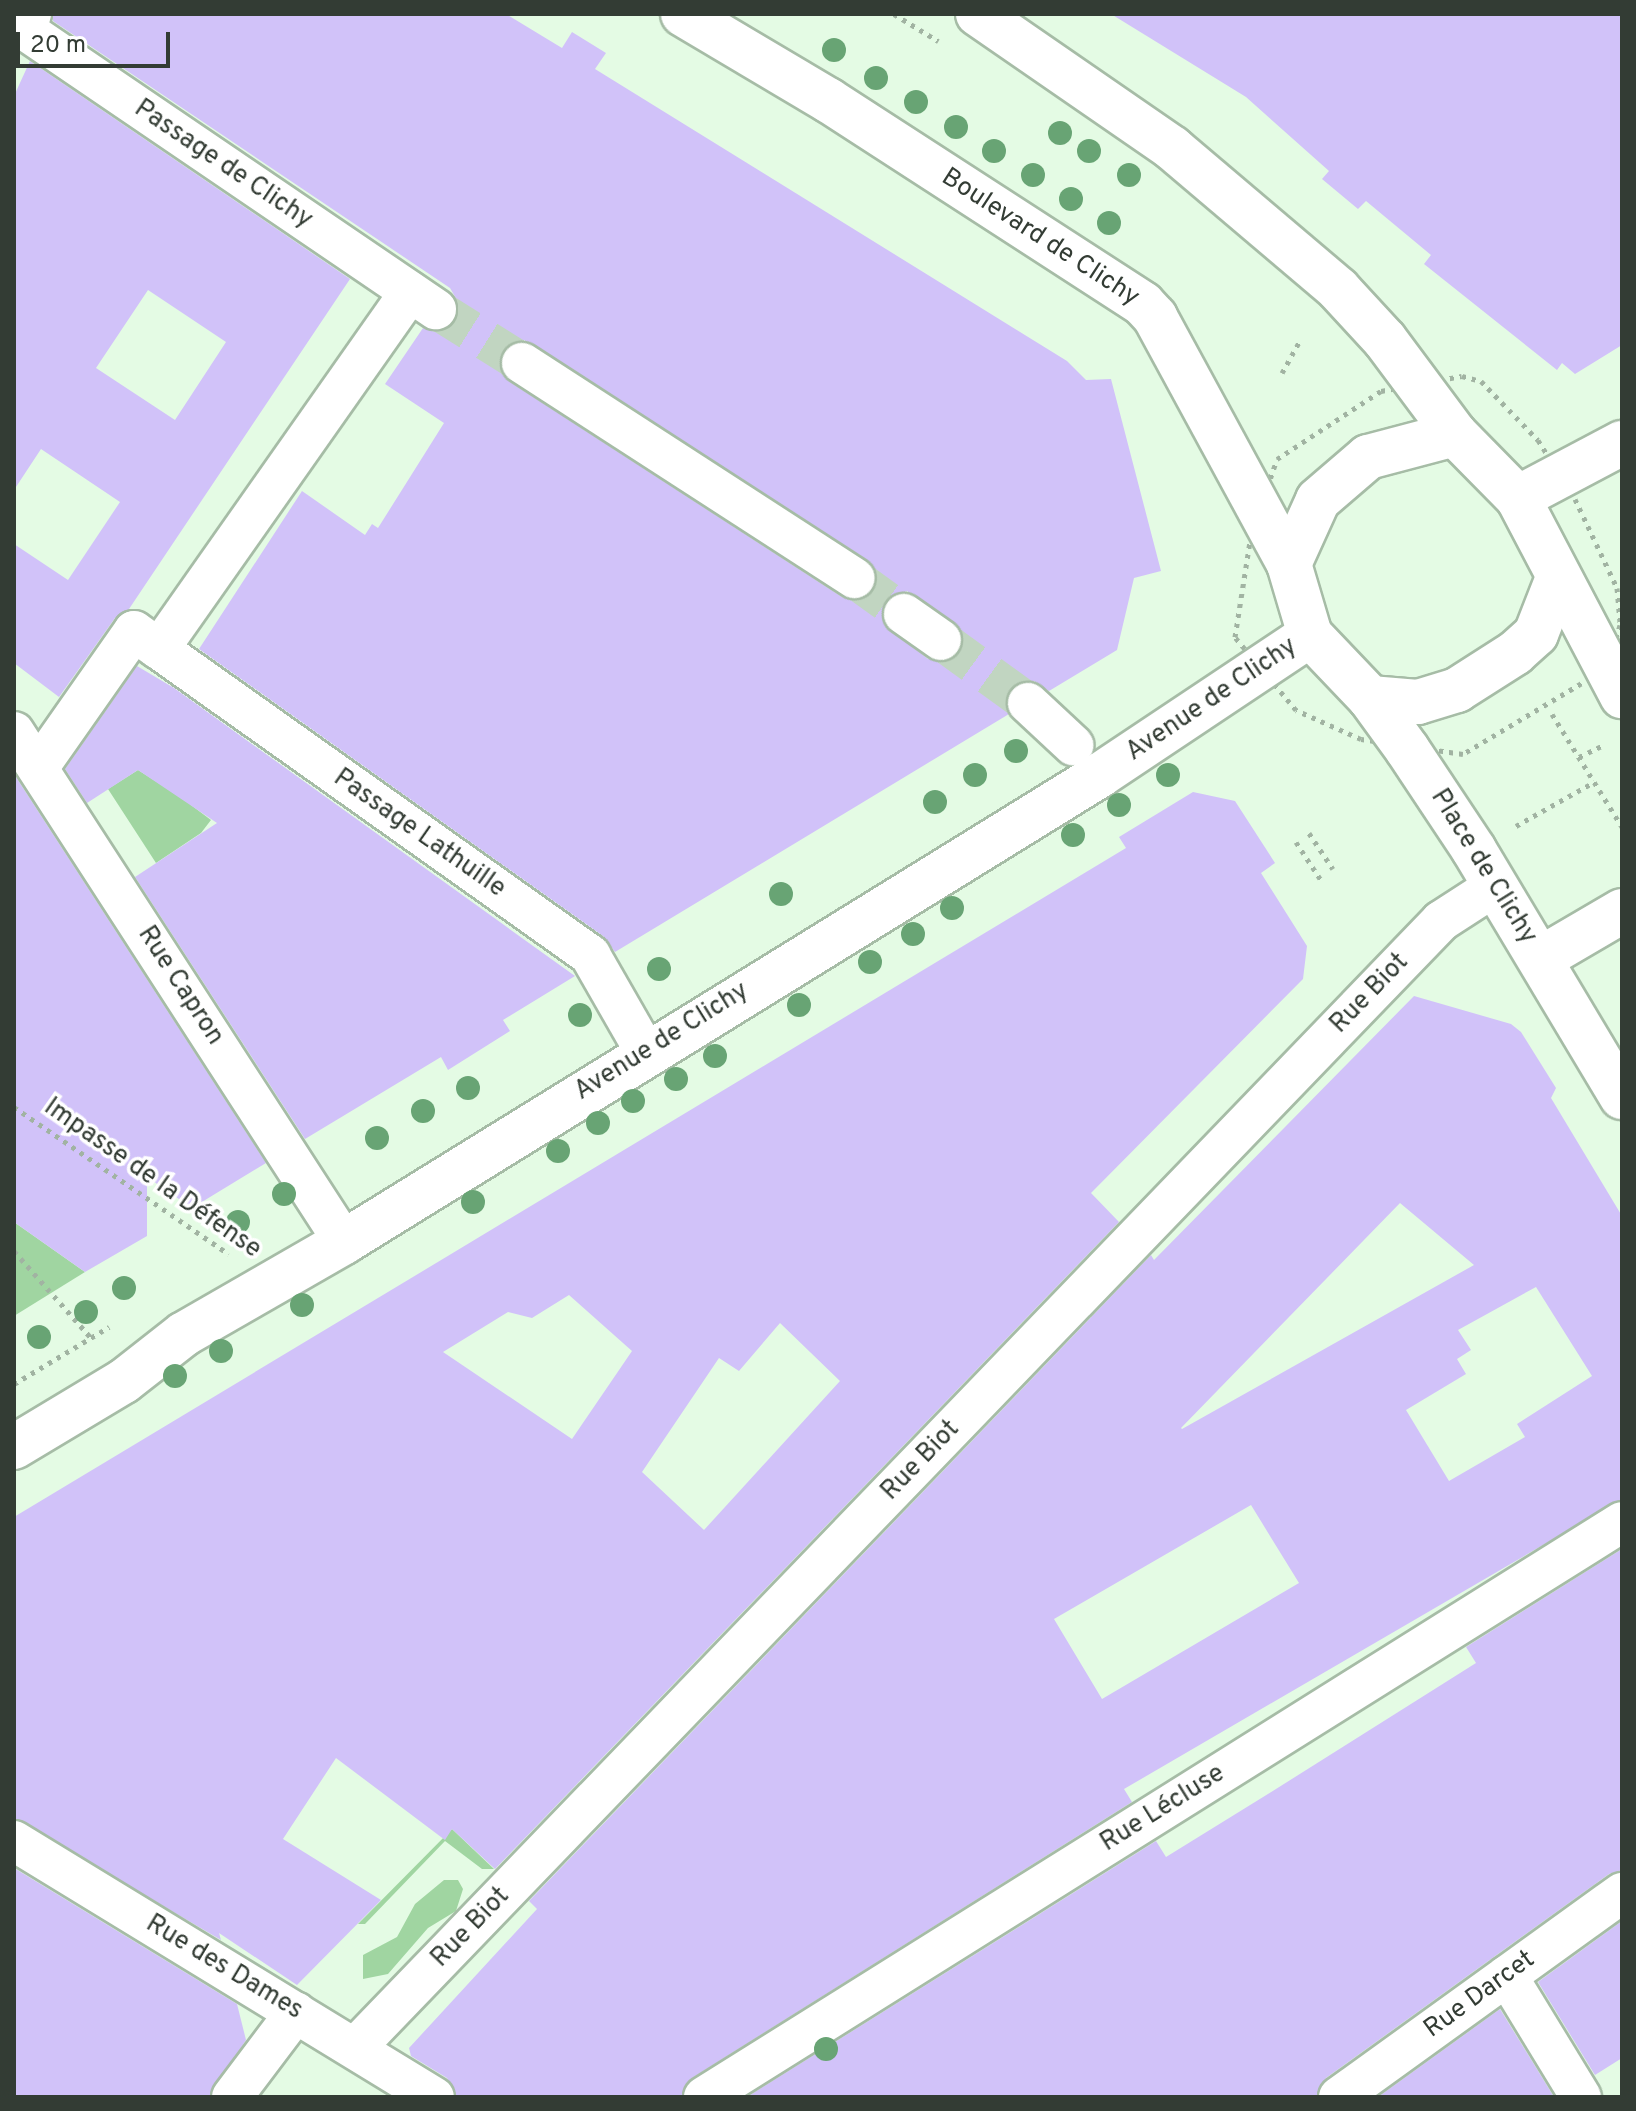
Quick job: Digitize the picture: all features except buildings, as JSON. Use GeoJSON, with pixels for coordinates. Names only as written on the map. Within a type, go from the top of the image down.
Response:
{"type":"FeatureCollection","features":[{"type":"Feature","properties":{"kind":"main road","name":"Boulevard de Clichy"},"geometry":{"type":"LineString","coordinates":[[683,14],[828,100],[1143,304],[1221,431],[1269,565]]}},
{"type":"Feature","properties":{"kind":"main road"},"geometry":{"type":"LineString","coordinates":[[978,14],[1172,148],[1338,289],[1410,370],[1455,434],[1518,498],[1558,578],[1617,676]]}},
{"type":"Feature","properties":{"kind":"main road"},"geometry":{"type":"LineString","coordinates":[[1269,565],[1318,500],[1368,457],[1455,434]]}},
{"type":"Feature","properties":{"kind":"main road"},"geometry":{"type":"LineString","coordinates":[[1518,498],[1622,443]]}},
{"type":"Feature","properties":{"kind":"main road","name":"Place de Clichy"},"geometry":{"type":"LineString","coordinates":[[1269,565],[1310,635],[1370,698],[1540,959],[1622,911]]}},
{"type":"Feature","properties":{"kind":"main road"},"geometry":{"type":"LineString","coordinates":[[1370,698],[1418,702],[1457,690],[1515,653],[1536,634],[1558,578]]}},
{"type":"Feature","properties":{"kind":"main road","name":"Avenue de Clichy"},"geometry":{"type":"LineString","coordinates":[[14,1447],[124,1381],[184,1334],[344,1242],[645,1051],[1100,775],[1310,635]]}},
{"type":"Feature","properties":{"kind":"main road"},"geometry":{"type":"LineString","coordinates":[[1540,959],[1622,1097]]}},
{"type":"Feature","properties":{"kind":"street","name":"Passage de Clichy"},"geometry":{"type":"LineString","coordinates":[[31,14],[25,30],[423,300],[159,649]]}},
{"type":"Feature","properties":{"kind":"street"},"geometry":{"type":"LineString","coordinates":[[522,363],[854,578]]}},
{"type":"Feature","properties":{"kind":"street"},"geometry":{"type":"LineString","coordinates":[[904,614],[941,640]]}},
{"type":"Feature","properties":{"kind":"street","name":"Passage Lathuille"},"geometry":{"type":"LineString","coordinates":[[38,768],[134,631],[590,955],[645,1051]]}},
{"type":"Feature","properties":{"kind":"street"},"geometry":{"type":"LineString","coordinates":[[1028,703],[1073,745]]}},
{"type":"Feature","properties":{"kind":"street","name":"Rue Capron"},"geometry":{"type":"LineString","coordinates":[[14,732],[344,1242]]}},
{"type":"Feature","properties":{"kind":"street","name":"Rue Biot"},"geometry":{"type":"LineString","coordinates":[[355,2048],[1441,921],[1495,886]]}},
{"type":"Feature","properties":{"kind":"street","name":"Rue Lécluse"},"geometry":{"type":"LineString","coordinates":[[704,2097],[1622,1522]]}},
{"type":"Feature","properties":{"kind":"street","name":"Rue des Dames"},"geometry":{"type":"LineString","coordinates":[[14,1841],[434,2097]]}},
{"type":"Feature","properties":{"kind":"street","name":"Rue Darcet"},"geometry":{"type":"LineString","coordinates":[[1339,2097],[1622,1893]]}},
{"type":"Feature","properties":{"kind":"street"},"geometry":{"type":"LineString","coordinates":[[1507,1976],[1581,2097]]}},
{"type":"Feature","properties":{"kind":"street"},"geometry":{"type":"LineString","coordinates":[[232,2097],[296,2012]]}},
{"type":"Feature","properties":{"kind":"path"},"geometry":{"type":"LineString","coordinates":[[1282,373],[1301,339]]}},
{"type":"Feature","properties":{"kind":"path"},"geometry":{"type":"LineString","coordinates":[[1462,376],[1481,381],[1538,440]]}},
{"type":"Feature","properties":{"kind":"path"},"geometry":{"type":"LineString","coordinates":[[1235,637],[1269,565]]}},
{"type":"Feature","properties":{"kind":"path","name":"Place de Clichy"},"geometry":{"type":"LineString","coordinates":[[1463,754],[1565,689]]}},
{"type":"Feature","properties":{"kind":"path"},"geometry":{"type":"LineString","coordinates":[[1552,714],[1622,827]]}},
{"type":"Feature","properties":{"kind":"path"},"geometry":{"type":"LineString","coordinates":[[1579,757],[1604,745]]}},
{"type":"Feature","properties":{"kind":"path"},"geometry":{"type":"LineString","coordinates":[[1505,832],[1594,782]]}},
{"type":"Feature","properties":{"kind":"path"},"geometry":{"type":"LineString","coordinates":[[1309,833],[1333,869]]}},
{"type":"Feature","properties":{"kind":"path"},"geometry":{"type":"LineString","coordinates":[[1296,842],[1321,880]]}},
{"type":"Feature","properties":{"kind":"path","name":"Impasse de la Défense"},"geometry":{"type":"LineString","coordinates":[[14,1107],[267,1285]]}},
{"type":"Feature","properties":{"kind":"path"},"geometry":{"type":"LineString","coordinates":[[14,1251],[54,1291],[124,1381]]}},
{"type":"Feature","properties":{"kind":"green space"},"geometry":{"type":"Polygon","coordinates":[[[138,770],[160,784],[201,790],[191,805],[211,820],[201,833],[156,863],[108,789],[138,770]]]}},
{"type":"Feature","properties":{"kind":"green space"},"geometry":{"type":"Polygon","coordinates":[[[14,1222],[85,1272],[14,1316],[14,1222]]]}},
{"type":"Feature","properties":{"kind":"green space"},"geometry":{"type":"Polygon","coordinates":[[[452,1829],[494,1869],[482,1869],[445,1841],[365,1924],[358,1924],[452,1829]]]}},
{"type":"Feature","properties":{"kind":"green space"},"geometry":{"type":"Polygon","coordinates":[[[444,1880],[458,1880],[463,1889],[456,1911],[428,1928],[388,1974],[363,1979],[363,1955],[397,1937],[415,1904],[444,1880]]]}},
{"type":"Feature","properties":{"kind":"tunnel"},"geometry":{"type":"LineString","coordinates":[[436,309],[522,363]]}},
{"type":"Feature","properties":{"kind":"tunnel"},"geometry":{"type":"LineString","coordinates":[[854,578],[904,614]]}},
{"type":"Feature","properties":{"kind":"tunnel"},"geometry":{"type":"LineString","coordinates":[[941,640],[1028,703]]}}]}
